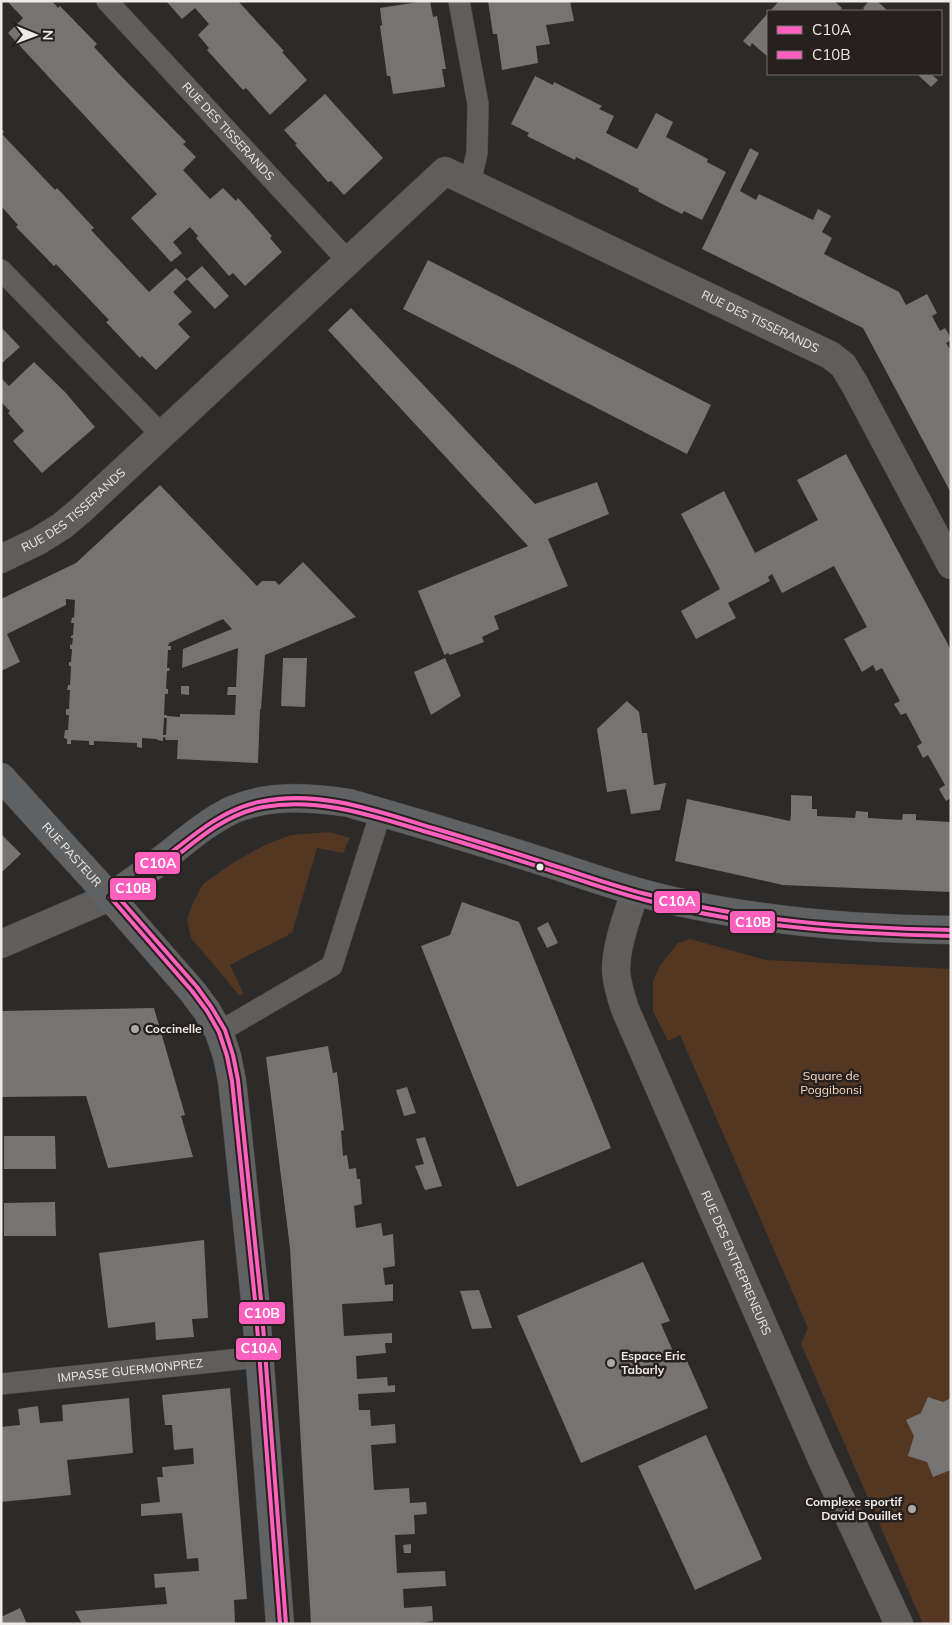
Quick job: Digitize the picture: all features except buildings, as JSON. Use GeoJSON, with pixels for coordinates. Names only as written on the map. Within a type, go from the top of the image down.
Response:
{"type":"FeatureCollection","features":[{"type":"Feature","properties":{"kind":"street","name":"RUE DES TISSERANDS"},"geometry":{"type":"LineString","coordinates":[[1,558],[38,541],[62,526],[81,510],[445,171],[830,355],[843,365],[951,565]]}},
{"type":"Feature","properties":{"kind":"street","name":"RUE PASTEUR"},"geometry":{"type":"LineString","coordinates":[[1,777],[110,897],[144,874],[210,822],[232,810],[280,798],[326,799],[381,812],[531,857],[635,892],[701,907],[778,920],[862,927],[951,930]]}},
{"type":"Feature","properties":{"kind":"street","name":"RUE DES ENTREPRENEURS"},"geometry":{"type":"LineString","coordinates":[[635,892],[619,950],[616,971],[625,1009],[820,1455],[900,1624]]}},
{"type":"Feature","properties":{"kind":"street"},"geometry":{"type":"LineString","coordinates":[[1,944],[110,897],[192,991],[219,1032],[227,1056],[232,1081],[260,1357],[280,1624]]}},
{"type":"Feature","properties":{"kind":"lane","name":"RUE DES TISSERANDS"},"geometry":{"type":"LineString","coordinates":[[106,1],[348,260]]}},
{"type":"Feature","properties":{"kind":"lane"},"geometry":{"type":"LineString","coordinates":[[459,1],[478,104],[477,153],[470,183]]}},
{"type":"Feature","properties":{"kind":"lane"},"geometry":{"type":"LineString","coordinates":[[1,270],[161,434]]}},
{"type":"Feature","properties":{"kind":"lane"},"geometry":{"type":"LineString","coordinates":[[219,1032],[332,966],[381,812]]}},
{"type":"Feature","properties":{"kind":"lane","name":"IMPASSE GUERMONPREZ"},"geometry":{"type":"LineString","coordinates":[[1,1384],[260,1357]]}},
{"type":"Feature","properties":{"kind":"green space"},"geometry":{"type":"Polygon","coordinates":[[[329,832],[350,838],[343,853],[317,848],[292,933],[230,965],[243,993],[240,996],[191,938],[187,920],[203,884],[231,864],[267,844],[291,835],[329,832]]]}},
{"type":"Feature","properties":{"kind":"green space","name":"Square de Poggibonsi"},"geometry":{"type":"Polygon","coordinates":[[[690,939],[766,960],[951,969],[951,1624],[923,1624],[801,1344],[808,1328],[680,1035],[668,1041],[653,1011],[653,981],[660,965],[678,943],[690,939]]]}},
{"type":"Feature","properties":{"kind":"transit line","name":"C10A"},"geometry":{"type":"LineString","coordinates":[[280,1624],[255,1300],[232,1081],[227,1056],[219,1032],[207,1011],[192,991],[110,897],[220,817],[259,802],[303,798],[325,800],[369,809],[493,846],[622,888],[721,911],[835,925],[951,930]]}},
{"type":"Feature","properties":{"kind":"transit line","name":"C10B"},"geometry":{"type":"LineString","coordinates":[[286,1624],[261,1300],[238,1080],[233,1055],[225,1030],[197,987],[119,898],[215,827],[226,821],[250,810],[263,807],[305,804],[366,814],[645,900],[721,917],[835,931],[951,936]]}},
{"type":"Feature","properties":{"kind":"place","name":"Coccinelle"},"geometry":{"type":"Point","coordinates":[135,1029]}},
{"type":"Feature","properties":{"kind":"place","name":"Espace Eric Tabarly"},"geometry":{"type":"Point","coordinates":[611,1363]}},
{"type":"Feature","properties":{"kind":"place","name":"Complexe sportif David Douillet"},"geometry":{"type":"Point","coordinates":[912,1509]}}]}
